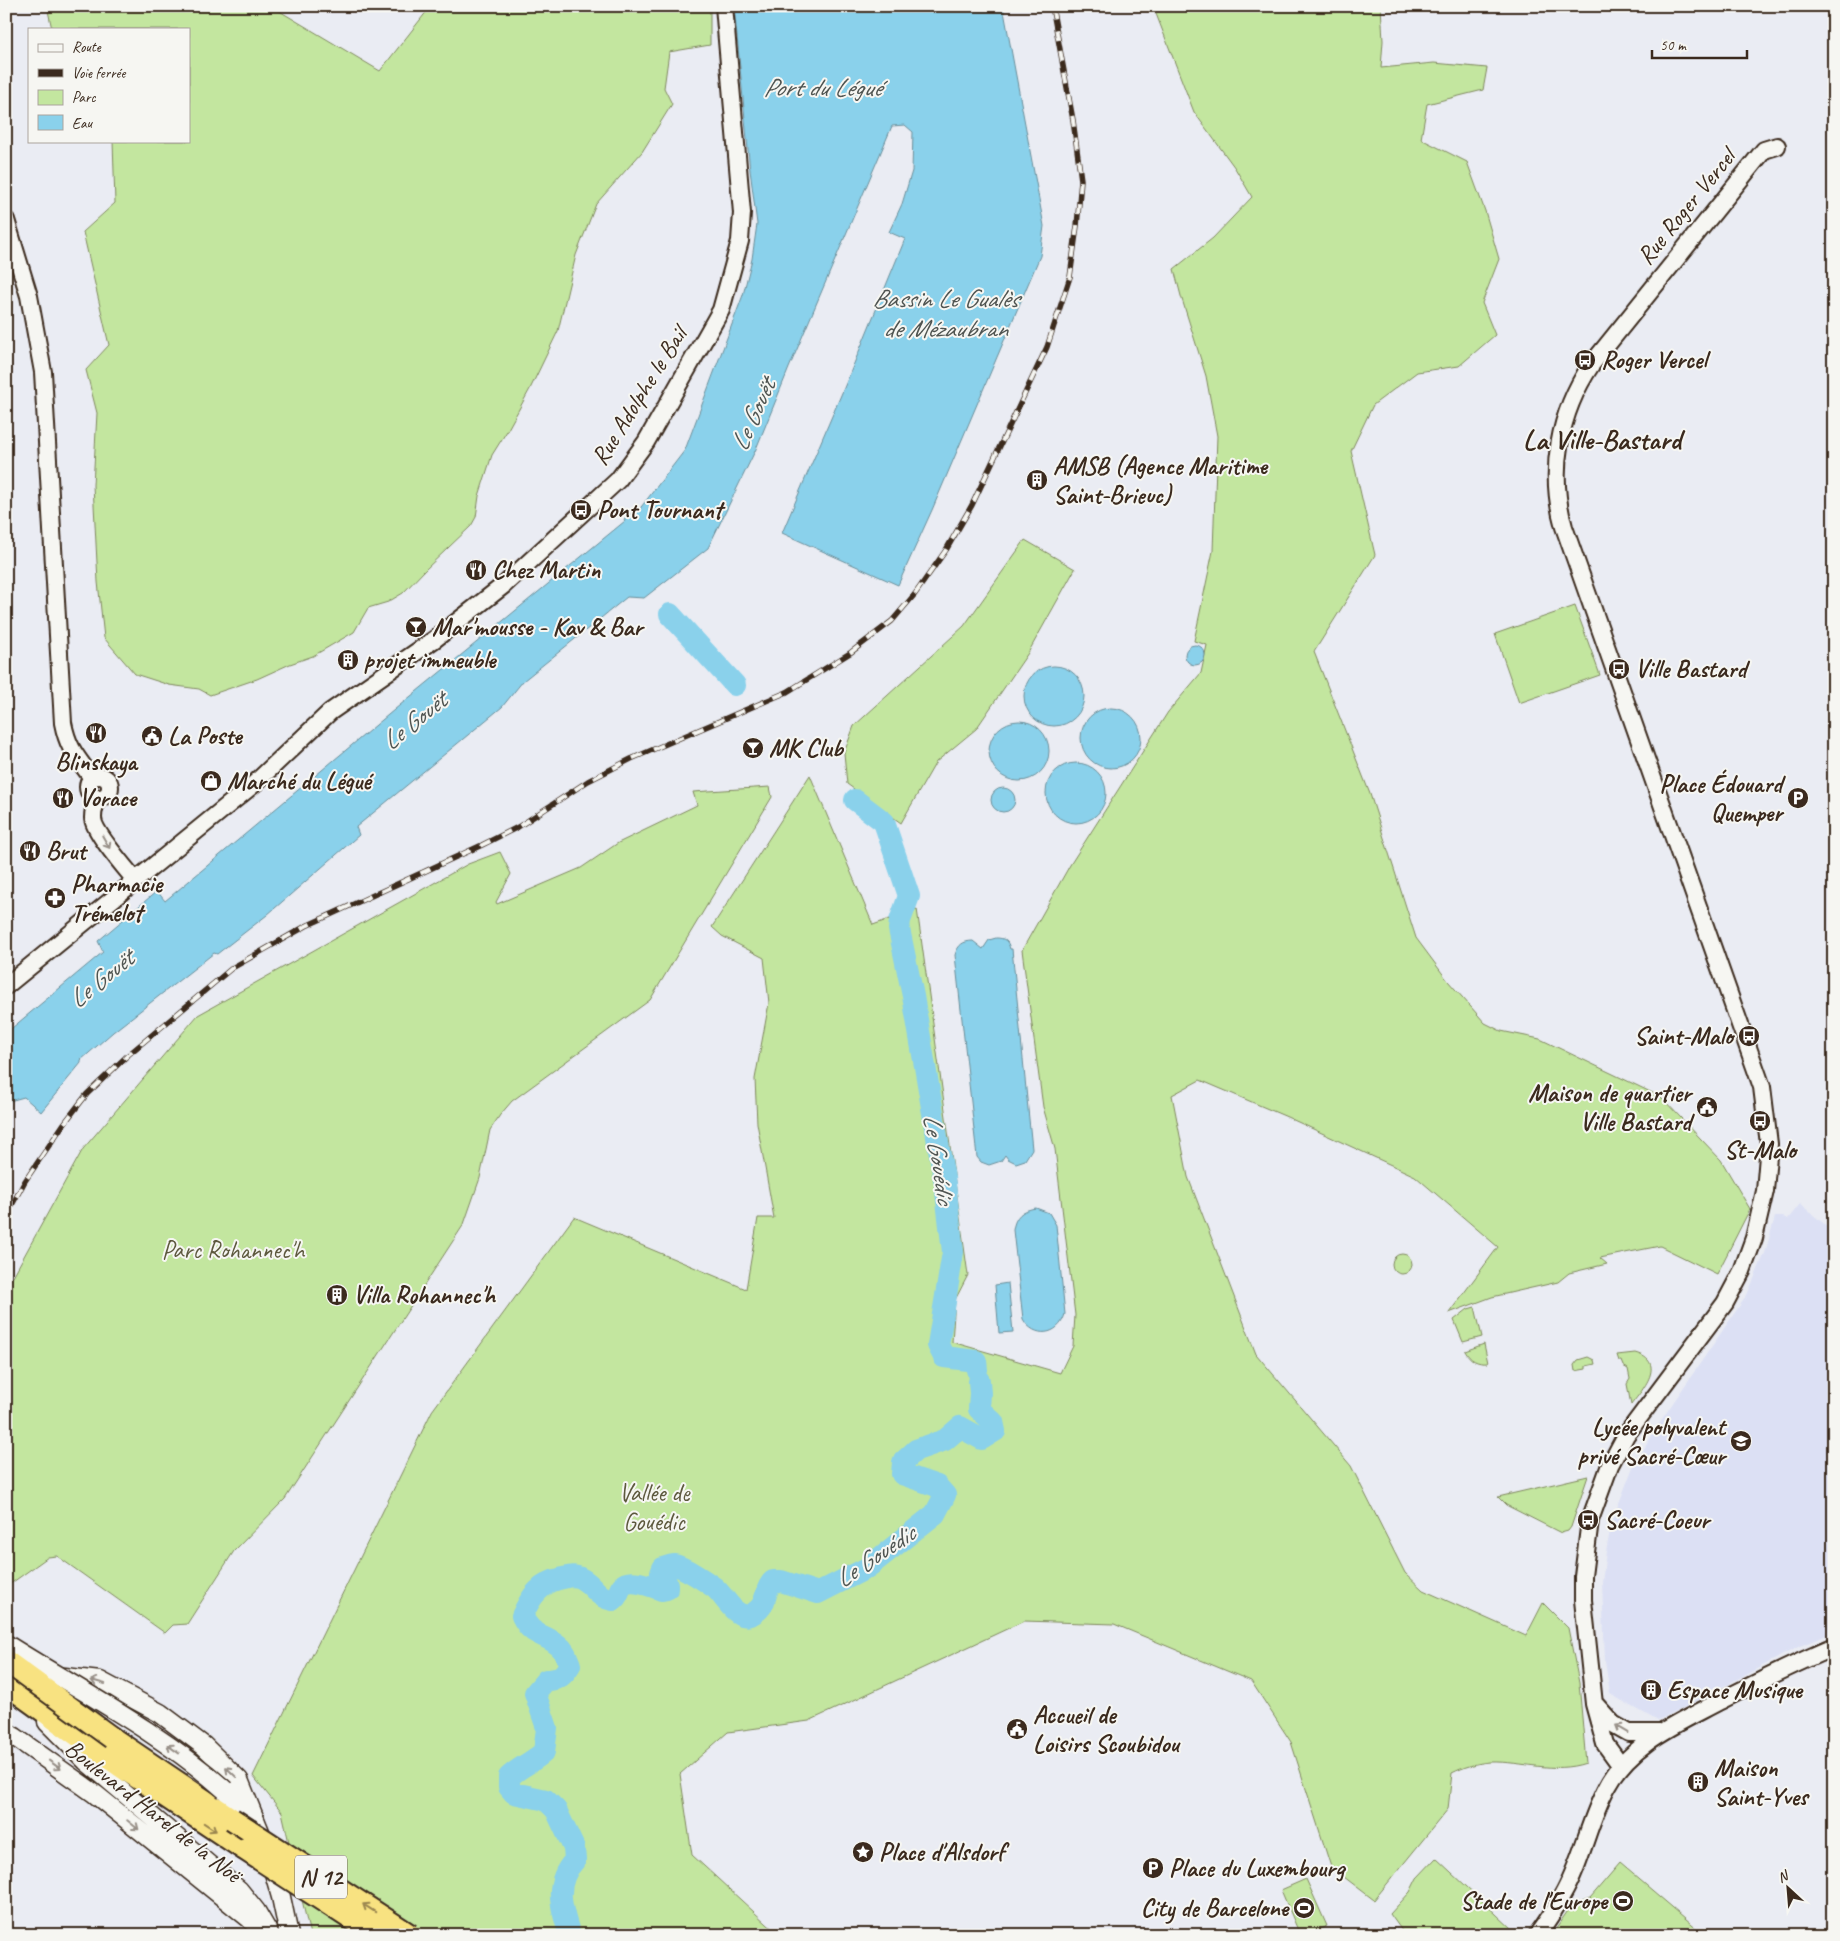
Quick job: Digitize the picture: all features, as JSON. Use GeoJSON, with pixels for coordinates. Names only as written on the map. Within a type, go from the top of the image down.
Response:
{"type":"FeatureCollection","features":[{"type":"Feature","properties":{"kind":"highway","name":"N 12"},"geometry":{"type":"LineString","coordinates":[[6,1660],[99,1750],[232,1819],[410,1935]]}},
{"type":"Feature","properties":{"kind":"highway","name":"N 12"},"geometry":{"type":"LineString","coordinates":[[9,1685],[99,1750],[244,1849],[376,1935]]}},
{"type":"Feature","properties":{"kind":"main road"},"geometry":{"type":"LineString","coordinates":[[6,1644],[168,1745],[204,1771],[225,1790],[234,1802],[244,1822],[288,1935]]}},
{"type":"Feature","properties":{"kind":"main road"},"geometry":{"type":"LineString","coordinates":[[9,1685],[20,1678],[60,1676],[100,1681],[160,1713],[204,1746],[239,1780],[267,1849],[281,1897],[288,1935]]}},
{"type":"Feature","properties":{"kind":"main road","name":"Boulevard Harel de la Noë"},"geometry":{"type":"LineString","coordinates":[[6,1732],[15,1736],[95,1794],[250,1919],[263,1935]]}},
{"type":"Feature","properties":{"kind":"main road"},"geometry":{"type":"LineString","coordinates":[[99,1750],[239,1890],[256,1911],[270,1935]]}},
{"type":"Feature","properties":{"kind":"street","name":"Rue Adolphe le Bail"},"geometry":{"type":"LineString","coordinates":[[6,986],[254,784],[330,712],[435,639],[497,591],[618,480],[646,442],[721,310],[740,242],[742,213],[724,6]]}},
{"type":"Feature","properties":{"kind":"street","name":"Rue Roger Vercel"},"geometry":{"type":"LineString","coordinates":[[1621,1766],[1605,1744],[1594,1704],[1583,1600],[1583,1576],[1590,1520],[1610,1465],[1626,1435],[1725,1303],[1742,1271],[1762,1208],[1769,1155],[1762,1087],[1564,527],[1556,487],[1556,462],[1567,412],[1575,392],[1591,365],[1764,150],[1777,146]]}},
{"type":"Feature","properties":{"kind":"street"},"geometry":{"type":"LineString","coordinates":[[6,220],[29,296],[43,372],[63,722],[66,738],[73,753],[92,778],[88,785],[89,792],[98,798],[95,804],[93,819],[110,849],[135,880]]}},
{"type":"Feature","properties":{"kind":"street"},"geometry":{"type":"LineString","coordinates":[[1537,1935],[1562,1896],[1584,1845],[1595,1810],[1608,1785],[1621,1766],[1640,1747],[1658,1733],[1786,1667],[1834,1647]]}},
{"type":"Feature","properties":{"kind":"street"},"geometry":{"type":"LineString","coordinates":[[1594,1704],[1614,1724],[1629,1733],[1658,1733]]}},
{"type":"Feature","properties":{"kind":"shaded area","name":"Lycée polyvalent privé Sacré-Cœur"},"geometry":{"type":"Polygon","coordinates":[[[1800,1204],[1834,1232],[1834,1632],[1800,1646],[1658,1721],[1610,1694],[1605,1661],[1602,1582],[1612,1521],[1633,1467],[1664,1416],[1747,1295],[1765,1253],[1775,1217],[1788,1219],[1800,1204]]]}},
{"type":"Feature","properties":{"kind":"green space"},"geometry":{"type":"Polygon","coordinates":[[[47,6],[271,6],[380,71],[431,6],[710,6],[710,45],[669,52],[664,88],[672,104],[642,152],[596,204],[576,255],[558,331],[530,389],[492,455],[479,496],[476,517],[471,526],[403,593],[388,602],[368,608],[354,632],[313,656],[257,679],[210,695],[199,689],[169,685],[135,674],[104,638],[98,582],[93,485],[97,413],[86,370],[109,345],[83,232],[115,203],[113,142],[190,142],[190,28],[52,28],[47,6]]]}},
{"type":"Feature","properties":{"kind":"green space","name":"Vallée de Gouédic"},"geometry":{"type":"Polygon","coordinates":[[[1153,6],[1381,6],[1383,41],[1381,68],[1434,63],[1487,68],[1483,90],[1427,104],[1421,139],[1467,162],[1485,211],[1499,259],[1482,303],[1495,335],[1459,366],[1417,372],[1373,405],[1351,451],[1375,555],[1314,652],[1370,794],[1416,938],[1448,981],[1485,1023],[1501,1031],[1540,1039],[1661,1097],[1721,1160],[1750,1209],[1717,1274],[1660,1246],[1600,1258],[1607,1264],[1569,1273],[1558,1282],[1492,1297],[1449,1313],[1498,1247],[1415,1176],[1287,1117],[1200,1080],[1172,1095],[1188,1177],[1256,1354],[1351,1466],[1405,1573],[1423,1590],[1526,1636],[1543,1603],[1568,1628],[1579,1683],[1586,1763],[1574,1766],[1550,1767],[1490,1762],[1480,1763],[1452,1773],[1448,1809],[1374,1900],[1331,1867],[1291,1742],[1251,1681],[1114,1624],[1024,1621],[809,1721],[728,1732],[680,1774],[692,1855],[779,1935],[310,1935],[282,1812],[253,1776],[432,1411],[574,1217],[746,1289],[758,1218],[774,1218],[757,1123],[755,1079],[769,1003],[764,958],[722,936],[712,927],[810,775],[873,925],[917,909],[968,1275],[955,1300],[952,1342],[1060,1373],[1073,1346],[1075,1315],[1055,1149],[1043,1107],[1022,950],[1070,865],[1168,712],[1201,673],[1207,645],[1194,641],[1213,551],[1217,436],[1206,376],[1174,269],[1213,238],[1252,197],[1235,168],[1194,112],[1153,6]]]}},
{"type":"Feature","properties":{"kind":"green space"},"geometry":{"type":"Polygon","coordinates":[[[1025,540],[1075,569],[1028,653],[976,729],[936,762],[901,823],[847,784],[844,753],[854,726],[964,626],[1025,540]]]}},
{"type":"Feature","properties":{"kind":"green space"},"geometry":{"type":"Polygon","coordinates":[[[1575,606],[1600,675],[1519,703],[1495,634],[1575,606]]]}},
{"type":"Feature","properties":{"kind":"green space","name":"Parc Rohannec'h"},"geometry":{"type":"Polygon","coordinates":[[[770,787],[772,797],[650,1000],[512,1101],[500,1115],[490,1130],[480,1178],[464,1224],[285,1499],[234,1551],[187,1624],[173,1625],[165,1633],[57,1556],[48,1557],[6,1587],[6,1289],[83,1149],[198,1015],[468,864],[500,852],[511,874],[496,902],[497,904],[581,868],[618,843],[697,805],[693,792],[770,787]]]}},
{"type":"Feature","properties":{"kind":"green space"},"geometry":{"type":"Polygon","coordinates":[[[1402,1254],[1409,1257],[1412,1264],[1409,1271],[1402,1274],[1395,1271],[1392,1264],[1395,1257],[1402,1254]]]}},
{"type":"Feature","properties":{"kind":"green space"},"geometry":{"type":"Polygon","coordinates":[[[1475,1307],[1482,1337],[1463,1342],[1454,1320],[1468,1309],[1475,1307]]]}},
{"type":"Feature","properties":{"kind":"green space"},"geometry":{"type":"Polygon","coordinates":[[[1484,1344],[1488,1363],[1474,1361],[1465,1351],[1484,1344]]]}},
{"type":"Feature","properties":{"kind":"green space"},"geometry":{"type":"Polygon","coordinates":[[[1635,1353],[1645,1357],[1650,1363],[1651,1369],[1650,1377],[1631,1405],[1627,1384],[1630,1379],[1628,1369],[1619,1361],[1617,1355],[1635,1353]]]}},
{"type":"Feature","properties":{"kind":"green space"},"geometry":{"type":"Polygon","coordinates":[[[1588,1357],[1594,1360],[1595,1364],[1586,1366],[1586,1369],[1575,1371],[1574,1365],[1578,1360],[1588,1357]]]}},
{"type":"Feature","properties":{"kind":"green space"},"geometry":{"type":"Polygon","coordinates":[[[1588,1476],[1571,1527],[1568,1531],[1561,1533],[1506,1505],[1498,1497],[1588,1476]]]}},
{"type":"Feature","properties":{"kind":"green space"},"geometry":{"type":"Polygon","coordinates":[[[1436,1858],[1512,1929],[1504,1935],[1405,1935],[1390,1914],[1410,1892],[1417,1878],[1436,1858]]]}},
{"type":"Feature","properties":{"kind":"green space","name":"Stade de l'Europe"},"geometry":{"type":"Polygon","coordinates":[[[1620,1863],[1705,1935],[1551,1935],[1572,1905],[1590,1898],[1620,1863]]]}},
{"type":"Feature","properties":{"kind":"green space","name":"City de Barcelone"},"geometry":{"type":"Polygon","coordinates":[[[1306,1879],[1327,1926],[1306,1935],[1300,1935],[1281,1890],[1306,1879]]]}},
{"type":"Feature","properties":{"kind":"water","name":"Port du Légué"},"geometry":{"type":"Polygon","coordinates":[[[734,6],[1003,6],[1044,226],[1040,256],[898,585],[782,533],[905,239],[889,232],[902,204],[912,171],[913,132],[905,125],[892,126],[756,449],[708,548],[644,598],[627,597],[523,681],[502,707],[356,827],[359,835],[267,915],[217,954],[214,953],[113,1032],[81,1060],[81,1063],[41,1112],[24,1097],[6,1102],[6,1033],[103,952],[98,941],[157,891],[165,901],[625,521],[624,519],[636,509],[638,511],[685,450],[743,295],[752,259],[757,224],[734,6]]]}},
{"type":"Feature","properties":{"kind":"water"},"geometry":{"type":"Polygon","coordinates":[[[1191,645],[1199,645],[1205,651],[1205,659],[1199,665],[1191,665],[1185,659],[1185,651],[1191,645]]]}},
{"type":"Feature","properties":{"kind":"water"},"geometry":{"type":"Polygon","coordinates":[[[1048,666],[1060,666],[1076,674],[1082,684],[1084,696],[1082,708],[1076,718],[1060,726],[1048,726],[1032,718],[1024,702],[1024,690],[1032,674],[1048,666]]]}},
{"type":"Feature","properties":{"kind":"water"},"geometry":{"type":"Polygon","coordinates":[[[1105,708],[1117,708],[1133,716],[1139,726],[1141,738],[1139,750],[1133,760],[1117,768],[1105,768],[1089,760],[1081,744],[1081,732],[1089,716],[1105,708]]]}},
{"type":"Feature","properties":{"kind":"water"},"geometry":{"type":"Polygon","coordinates":[[[1013,721],[1025,721],[1041,729],[1047,739],[1049,751],[1047,763],[1041,773],[1025,781],[1013,781],[997,773],[989,757],[989,745],[997,729],[1013,721]]]}},
{"type":"Feature","properties":{"kind":"water"},"geometry":{"type":"Polygon","coordinates":[[[1070,763],[1082,763],[1098,771],[1104,781],[1106,793],[1104,805],[1098,815],[1082,823],[1070,823],[1054,815],[1046,799],[1046,787],[1054,771],[1070,763]]]}},
{"type":"Feature","properties":{"kind":"water"},"geometry":{"type":"Polygon","coordinates":[[[1003,788],[1008,789],[1014,795],[1014,805],[1008,811],[1003,812],[998,811],[992,805],[991,800],[992,795],[998,789],[1003,788]]]}},
{"type":"Feature","properties":{"kind":"water"},"geometry":{"type":"Polygon","coordinates":[[[996,938],[1006,940],[1010,949],[1012,949],[1032,1149],[1025,1160],[1016,1163],[1005,1155],[1001,1161],[989,1165],[981,1162],[977,1157],[955,955],[959,946],[966,942],[973,941],[983,949],[989,940],[996,938]]]}},
{"type":"Feature","properties":{"kind":"water"},"geometry":{"type":"Polygon","coordinates":[[[1036,1208],[1049,1213],[1056,1225],[1065,1314],[1057,1327],[1052,1331],[1046,1332],[1033,1330],[1023,1319],[1013,1230],[1015,1221],[1020,1214],[1036,1208]]]}},
{"type":"Feature","properties":{"kind":"water"},"geometry":{"type":"Polygon","coordinates":[[[1008,1283],[1013,1332],[999,1333],[995,1285],[1008,1283]]]}},
{"type":"Feature","properties":{"kind":"waterway","name":"Le Gouédic"},"geometry":{"type":"LineString","coordinates":[[670,614],[735,685]]}},
{"type":"Feature","properties":{"kind":"waterway","name":"Le Gouédic"},"geometry":{"type":"LineString","coordinates":[[855,800],[884,822],[909,896],[901,918]]}},
{"type":"Feature","properties":{"kind":"waterway","name":"Le Gouédic"},"geometry":{"type":"LineString","coordinates":[[900,921],[899,929],[913,996],[945,1184],[953,1252],[938,1345],[944,1357],[976,1361],[977,1370]]}},
{"type":"Feature","properties":{"kind":"waterway","name":"Le Gouédic"},"geometry":{"type":"LineString","coordinates":[[570,1935],[562,1905],[561,1887],[568,1869],[575,1860],[574,1848],[556,1810],[546,1800],[514,1793],[509,1787],[509,1777],[544,1752],[547,1728],[535,1693],[546,1680],[560,1677],[570,1665],[566,1654],[560,1647],[530,1628],[522,1616],[533,1596],[549,1583],[573,1576],[582,1579],[603,1597],[613,1600],[622,1586],[630,1582],[662,1590],[667,1589],[667,1584],[661,1573],[663,1568],[674,1565],[689,1571],[715,1588],[732,1608],[742,1615],[754,1613],[759,1609],[773,1581],[781,1581],[818,1593],[867,1568],[935,1514],[945,1495],[937,1486],[902,1474],[903,1462],[916,1450],[945,1440],[960,1427],[982,1439],[995,1431],[993,1422],[979,1409],[979,1381]]}},
{"type":"Feature","properties":{"kind":"railway"},"geometry":{"type":"LineString","coordinates":[[6,1216],[25,1181],[63,1125],[87,1094],[128,1055],[232,968],[306,926],[518,827],[588,781],[631,759],[787,692],[850,653],[892,621],[915,594],[946,550],[972,505],[1047,347],[1070,277],[1081,180],[1073,120],[1052,6]]}},
{"type":"Feature","properties":{"kind":"place","name":"Roger Vercel"},"geometry":{"type":"Point","coordinates":[1585,360]}},
{"type":"Feature","properties":{"kind":"place","name":"AMSB (Agence Maritime Saint-Brieuc)"},"geometry":{"type":"Point","coordinates":[1037,480]}},
{"type":"Feature","properties":{"kind":"place","name":"Pont Tournant"},"geometry":{"type":"Point","coordinates":[581,510]}},
{"type":"Feature","properties":{"kind":"place","name":"Chez Martin"},"geometry":{"type":"Point","coordinates":[476,570]}},
{"type":"Feature","properties":{"kind":"place","name":"Mar'mousse - Kav & Bar"},"geometry":{"type":"Point","coordinates":[416,627]}},
{"type":"Feature","properties":{"kind":"place","name":"projet immeuble"},"geometry":{"type":"Point","coordinates":[348,660]}},
{"type":"Feature","properties":{"kind":"place","name":"Ville Bastard"},"geometry":{"type":"Point","coordinates":[1619,669]}},
{"type":"Feature","properties":{"kind":"place","name":"Blinskaya"},"geometry":{"type":"Point","coordinates":[96,733]}},
{"type":"Feature","properties":{"kind":"place","name":"La Poste"},"geometry":{"type":"Point","coordinates":[152,736]}},
{"type":"Feature","properties":{"kind":"place","name":"MK Club"},"geometry":{"type":"Point","coordinates":[753,748]}},
{"type":"Feature","properties":{"kind":"place","name":"Marché du Légué"},"geometry":{"type":"Point","coordinates":[211,781]}},
{"type":"Feature","properties":{"kind":"place","name":"Vorace"},"geometry":{"type":"Point","coordinates":[63,798]}},
{"type":"Feature","properties":{"kind":"place","name":"Place Édouard Quemper"},"geometry":{"type":"Point","coordinates":[1798,798]}},
{"type":"Feature","properties":{"kind":"place","name":"Brut"},"geometry":{"type":"Point","coordinates":[30,851]}},
{"type":"Feature","properties":{"kind":"place","name":"Pharmacie Trémelot"},"geometry":{"type":"Point","coordinates":[55,898]}},
{"type":"Feature","properties":{"kind":"place","name":"Saint-Malo"},"geometry":{"type":"Point","coordinates":[1749,1036]}},
{"type":"Feature","properties":{"kind":"place","name":"Maison de quartier Ville Bastard"},"geometry":{"type":"Point","coordinates":[1707,1107]}},
{"type":"Feature","properties":{"kind":"place","name":"St-Malo"},"geometry":{"type":"Point","coordinates":[1760,1121]}},
{"type":"Feature","properties":{"kind":"place","name":"Villa Rohannec'h"},"geometry":{"type":"Point","coordinates":[337,1295]}},
{"type":"Feature","properties":{"kind":"place","name":"Lycée polyvalent privé Sacré-Cœur"},"geometry":{"type":"Point","coordinates":[1741,1441]}},
{"type":"Feature","properties":{"kind":"place","name":"Sacré-Coeur"},"geometry":{"type":"Point","coordinates":[1588,1520]}},
{"type":"Feature","properties":{"kind":"place","name":"Espace Musique"},"geometry":{"type":"Point","coordinates":[1651,1690]}},
{"type":"Feature","properties":{"kind":"place","name":"Accueil de Loisirs Scoubidou"},"geometry":{"type":"Point","coordinates":[1017,1729]}},
{"type":"Feature","properties":{"kind":"place","name":"Maison Saint-Yves"},"geometry":{"type":"Point","coordinates":[1698,1782]}},
{"type":"Feature","properties":{"kind":"place","name":"Place d'Alsdorf"},"geometry":{"type":"Point","coordinates":[863,1852]}},
{"type":"Feature","properties":{"kind":"place","name":"Place du Luxembourg"},"geometry":{"type":"Point","coordinates":[1153,1868]}},
{"type":"Feature","properties":{"kind":"place","name":"Stade de l'Europe"},"geometry":{"type":"Point","coordinates":[1623,1901]}},
{"type":"Feature","properties":{"kind":"place","name":"City de Barcelone"},"geometry":{"type":"Point","coordinates":[1304,1908]}},
{"type":"Feature","properties":{"kind":"district","name":"La Ville-Bastard"},"geometry":{"type":"Point","coordinates":[1602,439]}},
{"type":"Feature","properties":{"kind":"water label","name":"Bassin Le Gualès de Mézaubran"},"geometry":{"type":"Point","coordinates":[945,313]}},
{"type":"Feature","properties":{"kind":"water label","name":"Le Gouët"},"geometry":{"type":"Point","coordinates":[753,415]}},
{"type":"Feature","properties":{"kind":"water label","name":"Le Gouët"},"geometry":{"type":"Point","coordinates":[414,721]}},
{"type":"Feature","properties":{"kind":"water label","name":"Le Gouët"},"geometry":{"type":"Point","coordinates":[101,979]}}]}
